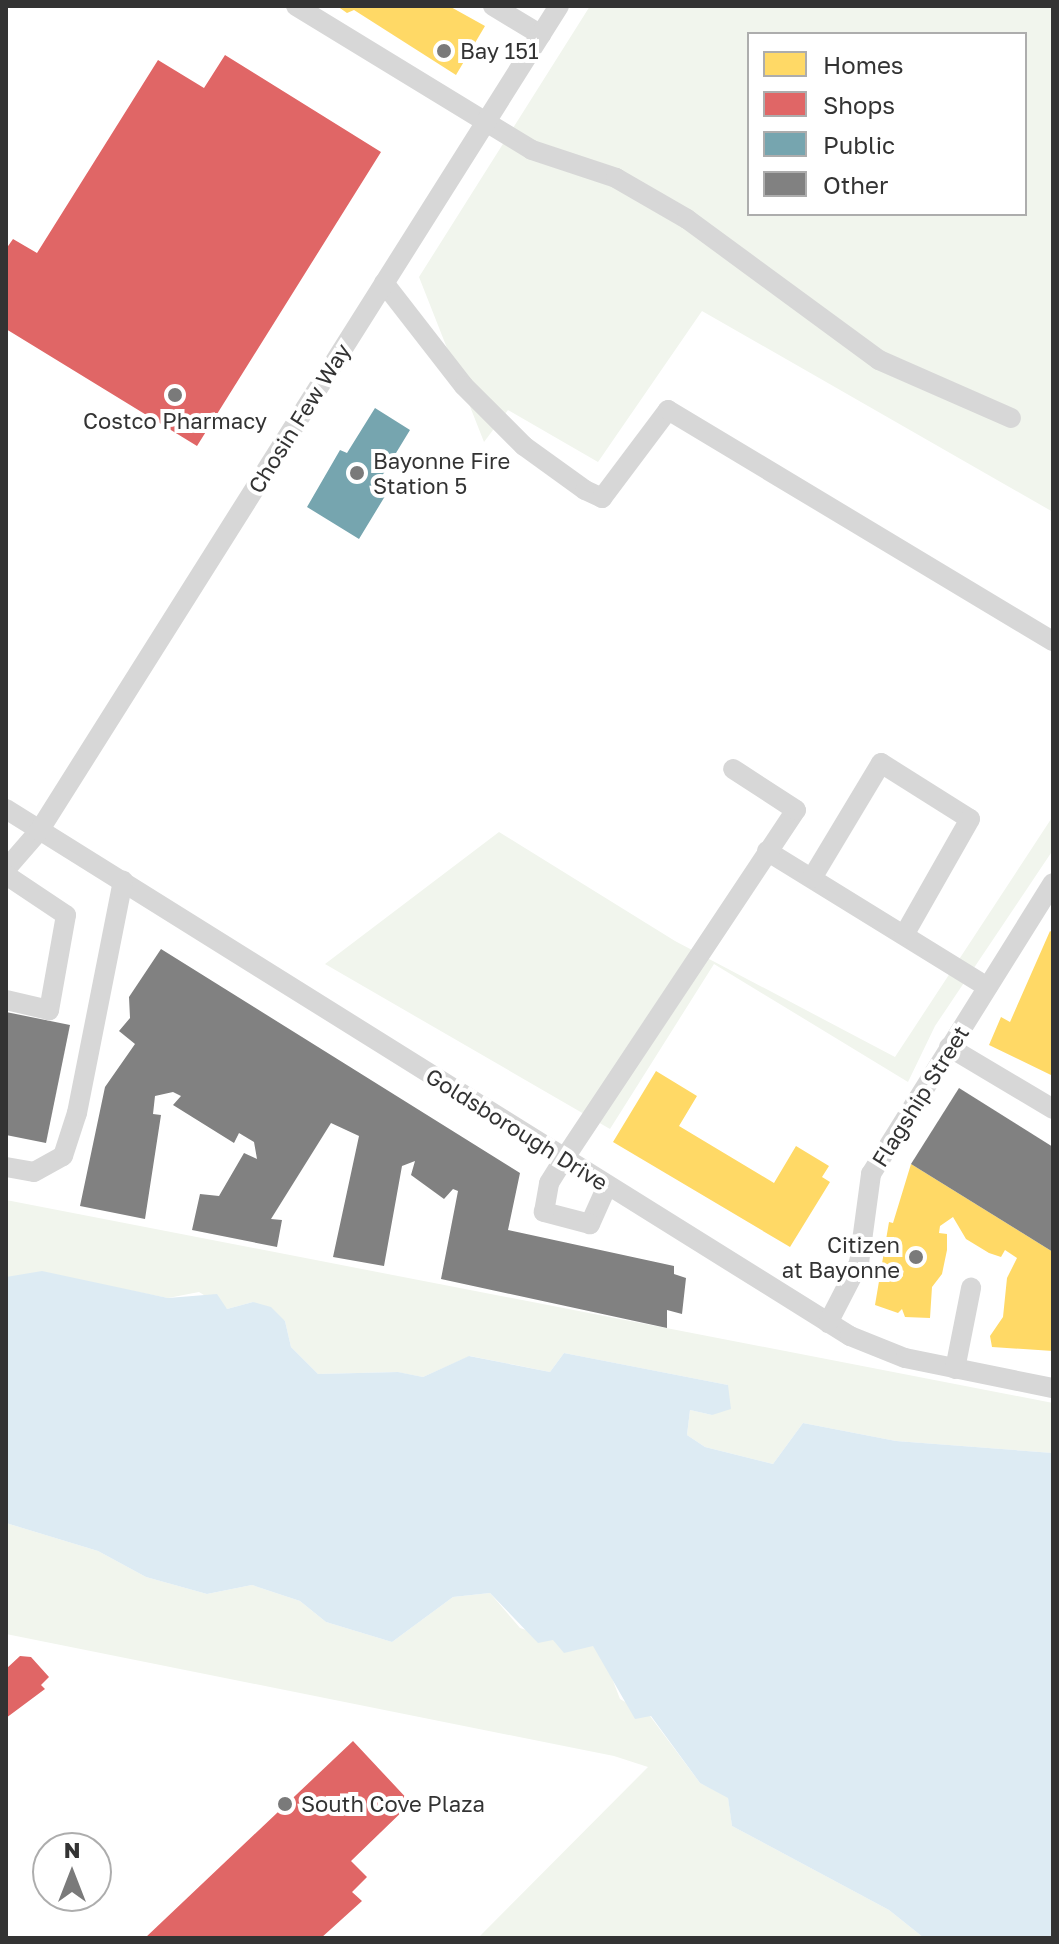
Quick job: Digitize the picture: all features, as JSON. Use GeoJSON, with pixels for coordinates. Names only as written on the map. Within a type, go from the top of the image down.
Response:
{"type":"FeatureCollection","features":[{"type":"Feature","properties":{"kind":"street"},"geometry":{"type":"LineString","coordinates":[[296,6],[532,150],[616,178],[687,219],[879,360],[1011,418]]}},
{"type":"Feature","properties":{"kind":"street"},"geometry":{"type":"LineString","coordinates":[[493,6],[541,35]]}},
{"type":"Feature","properties":{"kind":"street","name":"Chosin Few Way"},"geometry":{"type":"LineString","coordinates":[[6,869],[39,831],[559,6]]}},
{"type":"Feature","properties":{"kind":"street"},"geometry":{"type":"LineString","coordinates":[[384,283],[464,386],[524,446],[585,490],[602,498],[668,410],[1053,641]]}},
{"type":"Feature","properties":{"kind":"street"},"geometry":{"type":"LineString","coordinates":[[812,878],[881,763],[894,771],[970,819],[904,935]]}},
{"type":"Feature","properties":{"kind":"street"},"geometry":{"type":"LineString","coordinates":[[607,1186],[590,1224],[544,1212],[549,1183],[564,1159],[796,810],[733,769]]}},
{"type":"Feature","properties":{"kind":"street","name":"Goldsborough Drive"},"geometry":{"type":"LineString","coordinates":[[6,809],[828,1323],[893,1355],[1053,1388]]}},
{"type":"Feature","properties":{"kind":"street"},"geometry":{"type":"LineString","coordinates":[[767,851],[987,987]]}},
{"type":"Feature","properties":{"kind":"street"},"geometry":{"type":"LineString","coordinates":[[6,875],[66,915],[49,1010],[6,1000]]}},
{"type":"Feature","properties":{"kind":"street"},"geometry":{"type":"LineString","coordinates":[[6,1167],[34,1172],[54,1164],[68,1144],[123,881]]}},
{"type":"Feature","properties":{"kind":"street","name":"Flagship Street"},"geometry":{"type":"LineString","coordinates":[[828,1323],[859,1263],[871,1174],[1053,883]]}},
{"type":"Feature","properties":{"kind":"street"},"geometry":{"type":"LineString","coordinates":[[949,1047],[1053,1109]]}},
{"type":"Feature","properties":{"kind":"street"},"geometry":{"type":"LineString","coordinates":[[955,1369],[971,1288]]}},
{"type":"Feature","properties":{"kind":"shaded area"},"geometry":{"type":"Polygon","coordinates":[[[590,6],[1053,6],[1053,512],[702,311],[598,462],[508,410],[484,442],[419,277],[590,6]]]}},
{"type":"Feature","properties":{"kind":"shaded area"},"geometry":{"type":"Polygon","coordinates":[[[1053,816],[1053,850],[935,1026],[908,1082],[714,964],[610,1129],[325,964],[499,832],[675,941],[895,1057],[1053,816]]]}},
{"type":"Feature","properties":{"kind":"shaded area"},"geometry":{"type":"Polygon","coordinates":[[[6,1200],[1053,1403],[1053,1453],[896,1441],[803,1423],[773,1464],[705,1447],[687,1435],[690,1410],[712,1415],[728,1385],[564,1353],[550,1372],[470,1356],[423,1377],[397,1372],[318,1374],[291,1347],[285,1321],[253,1302],[227,1309],[199,1292],[168,1298],[113,1287],[6,1277],[6,1200]]]}},
{"type":"Feature","properties":{"kind":"shaded area"},"geometry":{"type":"Polygon","coordinates":[[[42,1271],[168,1298],[217,1294],[227,1309],[253,1302],[271,1307],[285,1321],[291,1347],[318,1374],[398,1372],[423,1377],[469,1356],[550,1372],[564,1353],[728,1385],[731,1409],[712,1415],[690,1410],[687,1435],[705,1447],[773,1464],[803,1423],[896,1441],[1053,1453],[1053,1938],[924,1938],[889,1910],[732,1826],[728,1798],[700,1783],[651,1716],[635,1719],[593,1646],[564,1653],[553,1640],[538,1643],[490,1593],[453,1597],[392,1642],[326,1622],[300,1601],[252,1585],[207,1594],[146,1577],[98,1551],[6,1523],[6,1277],[42,1271]]]}},
{"type":"Feature","properties":{"kind":"shaded area"},"geometry":{"type":"Polygon","coordinates":[[[6,1523],[98,1551],[146,1577],[207,1594],[252,1585],[300,1601],[326,1622],[392,1642],[453,1597],[490,1593],[520,1628],[553,1639],[564,1652],[593,1645],[605,1660],[620,1699],[650,1716],[700,1783],[728,1797],[732,1826],[889,1910],[924,1938],[478,1938],[648,1767],[614,1756],[6,1634],[6,1523]]]}},
{"type":"Feature","properties":{"kind":"building: Homes","name":"Bay 151"},"geometry":{"type":"Polygon","coordinates":[[[337,6],[449,6],[485,26],[456,75],[354,10],[347,13],[337,6]]]}},
{"type":"Feature","properties":{"kind":"building: Homes"},"geometry":{"type":"Polygon","coordinates":[[[1050,931],[1053,933],[1053,1076],[989,1045],[1001,1017],[1010,1022],[1050,931]]]}},
{"type":"Feature","properties":{"kind":"building: Homes"},"geometry":{"type":"Polygon","coordinates":[[[656,1071],[697,1096],[679,1126],[774,1183],[796,1146],[829,1166],[822,1177],[830,1182],[790,1247],[613,1142],[656,1071]]]}},
{"type":"Feature","properties":{"kind":"building: Homes","name":"Citizen at Bayonne"},"geometry":{"type":"Polygon","coordinates":[[[911,1164],[1053,1252],[1053,1351],[992,1347],[990,1336],[1003,1317],[1007,1278],[1017,1258],[1005,1250],[1001,1257],[989,1253],[966,1239],[953,1217],[940,1226],[939,1233],[947,1234],[947,1250],[942,1274],[932,1287],[930,1318],[905,1317],[902,1309],[898,1313],[875,1305],[889,1222],[893,1223],[911,1164]]]}},
{"type":"Feature","properties":{"kind":"building: Shops"},"geometry":{"type":"Polygon","coordinates":[[[225,55],[381,152],[197,446],[6,329],[6,249],[13,239],[37,253],[158,60],[204,88],[225,55]]]}},
{"type":"Feature","properties":{"kind":"building: Shops"},"geometry":{"type":"Polygon","coordinates":[[[20,1656],[31,1657],[49,1677],[41,1685],[45,1689],[6,1718],[6,1669],[20,1656]]]}},
{"type":"Feature","properties":{"kind":"building: Shops"},"geometry":{"type":"Polygon","coordinates":[[[353,1741],[411,1803],[351,1861],[367,1877],[352,1892],[362,1901],[321,1938],[145,1938],[353,1741]]]}},
{"type":"Feature","properties":{"kind":"building: Public","name":"Bayonne Fire Station 5"},"geometry":{"type":"Polygon","coordinates":[[[375,408],[410,430],[382,476],[393,483],[359,539],[307,507],[340,450],[347,453],[375,408]]]}},
{"type":"Feature","properties":{"kind":"building: Other"},"geometry":{"type":"Polygon","coordinates":[[[161,949],[520,1173],[508,1230],[674,1266],[674,1274],[686,1278],[682,1314],[667,1310],[667,1328],[441,1279],[458,1191],[453,1189],[444,1199],[411,1175],[415,1161],[402,1166],[384,1266],[333,1257],[359,1136],[331,1123],[271,1219],[282,1220],[277,1247],[192,1230],[200,1194],[219,1196],[244,1153],[257,1159],[254,1142],[239,1133],[234,1143],[173,1105],[181,1096],[173,1092],[155,1096],[153,1114],[161,1115],[145,1219],[80,1206],[105,1087],[135,1044],[119,1031],[130,1018],[129,997],[161,949]]]}},
{"type":"Feature","properties":{"kind":"building: Other"},"geometry":{"type":"Polygon","coordinates":[[[6,1012],[70,1025],[46,1143],[6,1135],[6,1012]]]}},
{"type":"Feature","properties":{"kind":"building: Other"},"geometry":{"type":"Polygon","coordinates":[[[959,1088],[1053,1147],[1053,1252],[911,1164],[959,1088]]]}},
{"type":"Feature","properties":{"kind":"place","name":"Bay 151"},"geometry":{"type":"Point","coordinates":[444,51]}},
{"type":"Feature","properties":{"kind":"place","name":"Costco Pharmacy"},"geometry":{"type":"Point","coordinates":[175,395]}},
{"type":"Feature","properties":{"kind":"place","name":"Bayonne Fire Station 5"},"geometry":{"type":"Point","coordinates":[357,473]}},
{"type":"Feature","properties":{"kind":"place","name":"Citizen at Bayonne"},"geometry":{"type":"Point","coordinates":[916,1257]}},
{"type":"Feature","properties":{"kind":"place","name":"South Cove Plaza"},"geometry":{"type":"Point","coordinates":[285,1804]}}]}
